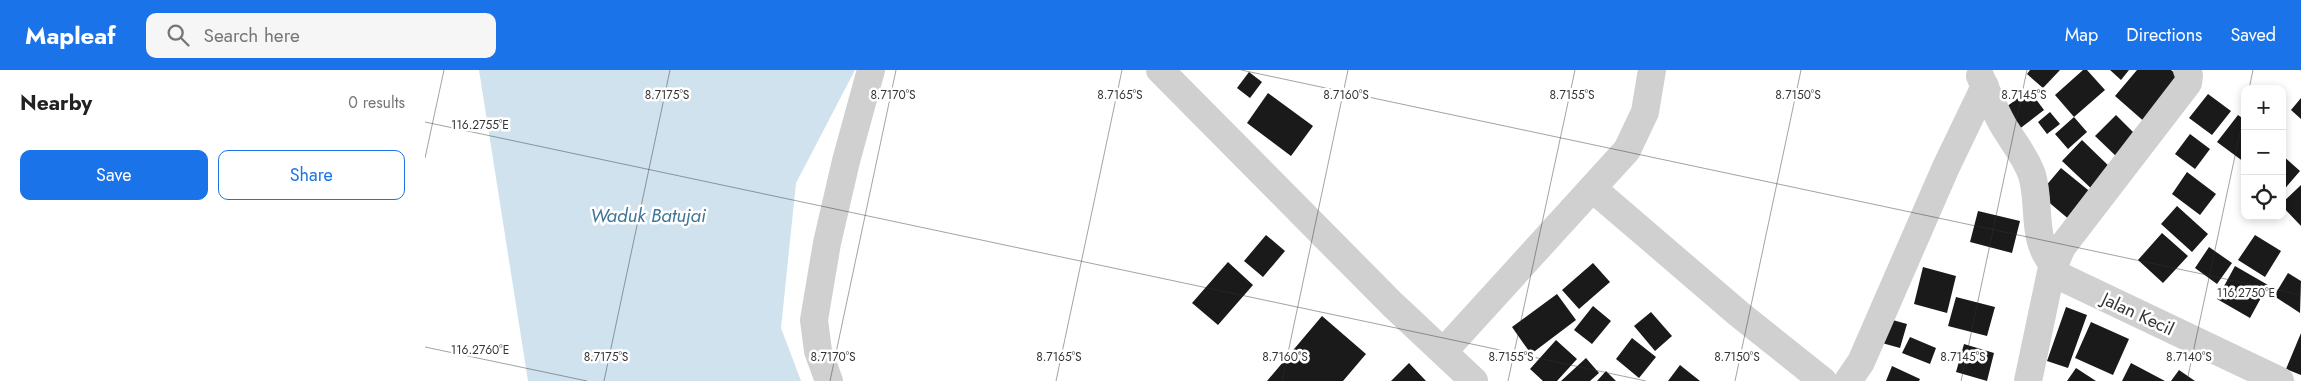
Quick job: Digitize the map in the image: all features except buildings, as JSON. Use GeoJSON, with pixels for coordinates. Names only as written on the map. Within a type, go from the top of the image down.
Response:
{"type":"FeatureCollection","features":[{"type":"Feature","properties":{"kind":"street"},"geometry":{"type":"LineString","coordinates":[[829,381],[818,350],[814,320],[829,234],[846,161],[871,70]]}},
{"type":"Feature","properties":{"kind":"street"},"geometry":{"type":"LineString","coordinates":[[1160,70],[1392,304],[1474,381]]}},
{"type":"Feature","properties":{"kind":"street"},"geometry":{"type":"LineString","coordinates":[[1443,352],[1627,150],[1645,112],[1651,70]]}},
{"type":"Feature","properties":{"kind":"street"},"geometry":{"type":"LineString","coordinates":[[2028,381],[2052,268],[2070,235],[2188,83],[2189,75],[2187,70]]}},
{"type":"Feature","properties":{"kind":"street"},"geometry":{"type":"LineString","coordinates":[[1981,78],[2003,124],[2026,160],[2033,178],[2039,238],[2052,268]]}},
{"type":"Feature","properties":{"kind":"street"},"geometry":{"type":"LineString","coordinates":[[1848,381],[1861,362],[1946,167],[1981,78]]}},
{"type":"Feature","properties":{"kind":"street"},"geometry":{"type":"LineString","coordinates":[[1592,188],[1739,314],[1823,381]]}},
{"type":"Feature","properties":{"kind":"street","name":"Jalan Kecil"},"geometry":{"type":"LineString","coordinates":[[2052,268],[2279,381]]}},
{"type":"Feature","properties":{"kind":"water","name":"Waduk Batujai"},"geometry":{"type":"Polygon","coordinates":[[[479,70],[855,70],[796,183],[781,328],[801,381],[528,381],[479,70]]]}}]}
